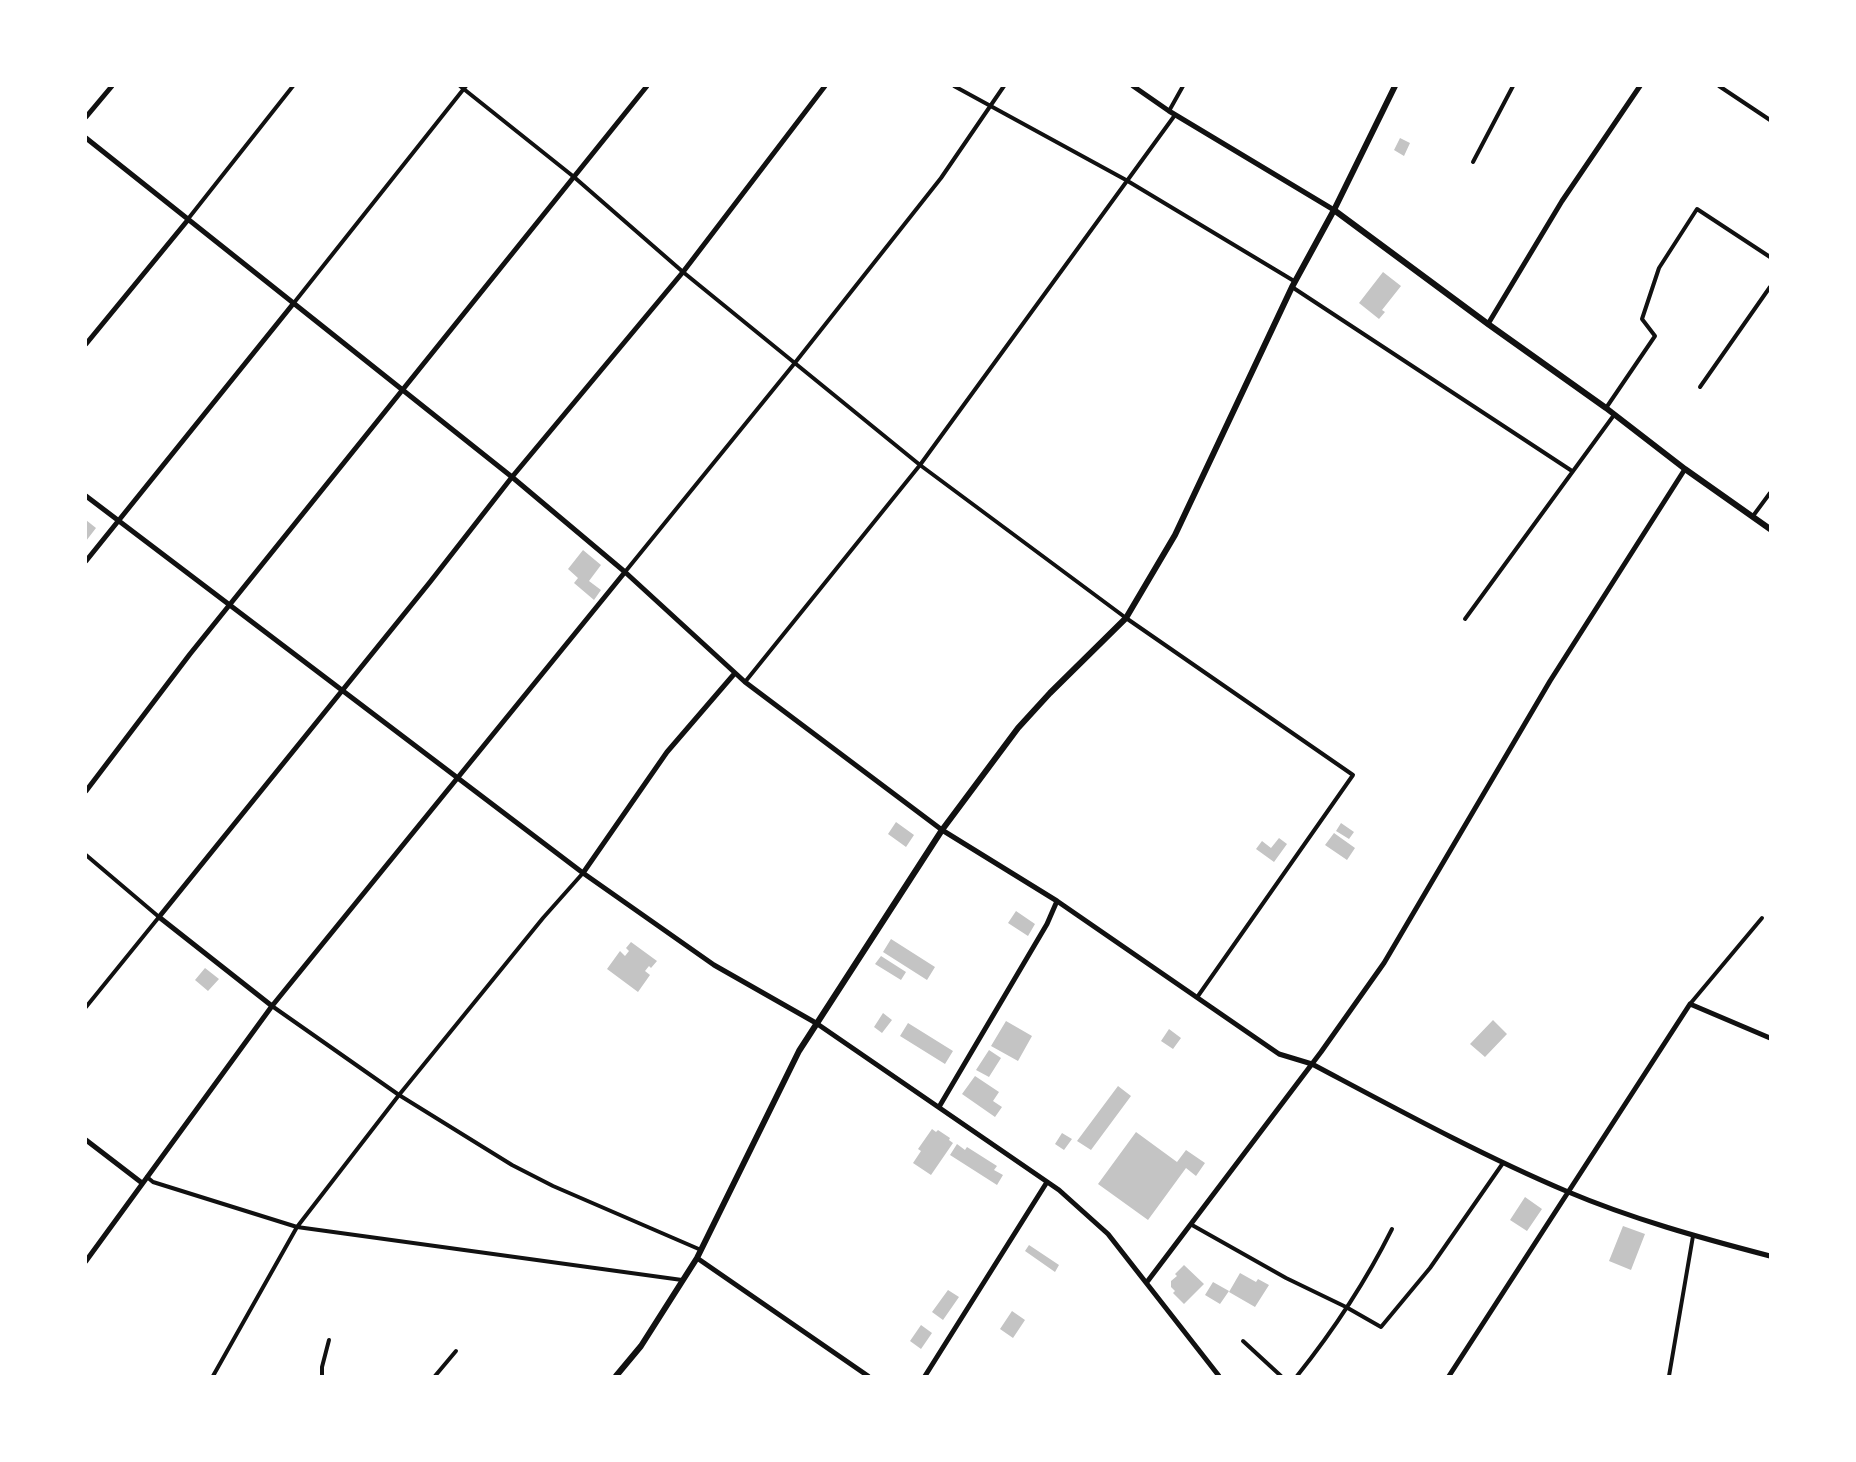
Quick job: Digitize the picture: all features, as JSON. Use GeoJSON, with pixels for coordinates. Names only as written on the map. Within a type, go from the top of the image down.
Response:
{"type":"FeatureCollection","features":[{"type":"Feature","properties":{"kind":"main road"},"geometry":{"type":"LineString","coordinates":[[616,1377],[641,1346],[697,1258],[799,1051],[942,830],[1018,728],[1126,618],[1175,535],[1293,284],[1334,210],[1395,86]]}},
{"type":"Feature","properties":{"kind":"main road"},"geometry":{"type":"LineString","coordinates":[[1334,210],[1770,529]]}},
{"type":"Feature","properties":{"kind":"street"},"geometry":{"type":"LineString","coordinates":[[86,117],[112,86]]}},
{"type":"Feature","properties":{"kind":"street"},"geometry":{"type":"LineString","coordinates":[[86,344],[187,221],[293,86]]}},
{"type":"Feature","properties":{"kind":"street"},"geometry":{"type":"LineString","coordinates":[[86,561],[293,304],[463,86],[574,177],[682,272],[920,465],[1126,618],[1353,775],[1198,996]]}},
{"type":"Feature","properties":{"kind":"street"},"geometry":{"type":"LineString","coordinates":[[86,791],[229,606],[647,86]]}},
{"type":"Feature","properties":{"kind":"street"},"geometry":{"type":"LineString","coordinates":[[86,1007],[512,477],[682,272],[825,86]]}},
{"type":"Feature","properties":{"kind":"street"},"geometry":{"type":"LineString","coordinates":[[954,86],[1126,180],[1293,284],[1572,471]]}},
{"type":"Feature","properties":{"kind":"street"},"geometry":{"type":"LineString","coordinates":[[86,1261],[272,1006],[794,364],[940,178],[1004,86]]}},
{"type":"Feature","properties":{"kind":"street"},"geometry":{"type":"LineString","coordinates":[[1133,86],[1175,115],[1334,210]]}},
{"type":"Feature","properties":{"kind":"street"},"geometry":{"type":"LineString","coordinates":[[1169,111],[1183,86]]}},
{"type":"Feature","properties":{"kind":"street"},"geometry":{"type":"LineString","coordinates":[[1473,162],[1513,86]]}},
{"type":"Feature","properties":{"kind":"street"},"geometry":{"type":"LineString","coordinates":[[1488,324],[1562,201],[1640,86]]}},
{"type":"Feature","properties":{"kind":"street"},"geometry":{"type":"LineString","coordinates":[[1719,86],[1770,120]]}},
{"type":"Feature","properties":{"kind":"street"},"geometry":{"type":"LineString","coordinates":[[745,682],[920,465],[1175,115]]}},
{"type":"Feature","properties":{"kind":"street"},"geometry":{"type":"LineString","coordinates":[[86,138],[187,221],[512,477],[625,572],[745,682],[942,830],[1057,901],[1279,1054],[1312,1064],[1503,1163],[1568,1192],[1693,1236],[1770,1256]]}},
{"type":"Feature","properties":{"kind":"street"},"geometry":{"type":"LineString","coordinates":[[1606,408],[1655,336],[1642,319],[1659,268],[1696,209],[1770,257]]}},
{"type":"Feature","properties":{"kind":"street"},"geometry":{"type":"LineString","coordinates":[[1700,387],[1770,287]]}},
{"type":"Feature","properties":{"kind":"street"},"geometry":{"type":"LineString","coordinates":[[1465,619],[1614,415]]}},
{"type":"Feature","properties":{"kind":"street"},"geometry":{"type":"LineString","coordinates":[[1147,1282],[1312,1064],[1383,963],[1551,681],[1685,469]]}},
{"type":"Feature","properties":{"kind":"street"},"geometry":{"type":"LineString","coordinates":[[1752,517],[1770,493]]}},
{"type":"Feature","properties":{"kind":"street"},"geometry":{"type":"LineString","coordinates":[[86,496],[583,873],[714,964],[816,1023],[1047,1182],[1108,1234],[1219,1377]]}},
{"type":"Feature","properties":{"kind":"street"},"geometry":{"type":"LineString","coordinates":[[213,1377],[297,1227],[399,1095],[543,918],[583,873],[667,752],[735,673]]}},
{"type":"Feature","properties":{"kind":"street"},"geometry":{"type":"LineString","coordinates":[[86,855],[159,917],[272,1006],[399,1095],[512,1165],[553,1186],[700,1250]]}},
{"type":"Feature","properties":{"kind":"street"},"geometry":{"type":"LineString","coordinates":[[939,1107],[1047,924],[1057,901]]}},
{"type":"Feature","properties":{"kind":"street"},"geometry":{"type":"LineString","coordinates":[[1449,1377],[1690,1004],[1762,918]]}},
{"type":"Feature","properties":{"kind":"street"},"geometry":{"type":"LineString","coordinates":[[1690,1004],[1770,1038]]}},
{"type":"Feature","properties":{"kind":"street"},"geometry":{"type":"LineString","coordinates":[[86,1140],[142,1183]]}},
{"type":"Feature","properties":{"kind":"street"},"geometry":{"type":"LineString","coordinates":[[1192,1225],[1286,1278],[1381,1327],[1430,1269],[1503,1163]]}},
{"type":"Feature","properties":{"kind":"street"},"geometry":{"type":"LineString","coordinates":[[147,1177],[153,1182],[297,1227],[683,1281]]}},
{"type":"Feature","properties":{"kind":"street"},"geometry":{"type":"LineString","coordinates":[[925,1377],[1047,1182]]}},
{"type":"Feature","properties":{"kind":"street"},"geometry":{"type":"LineString","coordinates":[[1297,1377],[1318,1350],[1373,1266],[1392,1229]]}},
{"type":"Feature","properties":{"kind":"street"},"geometry":{"type":"LineString","coordinates":[[1669,1377],[1693,1236]]}},
{"type":"Feature","properties":{"kind":"street"},"geometry":{"type":"LineString","coordinates":[[697,1258],[868,1377]]}},
{"type":"Feature","properties":{"kind":"street"},"geometry":{"type":"LineString","coordinates":[[322,1377],[322,1367],[329,1340]]}},
{"type":"Feature","properties":{"kind":"street"},"geometry":{"type":"LineString","coordinates":[[1243,1341],[1281,1377]]}},
{"type":"Feature","properties":{"kind":"street"},"geometry":{"type":"LineString","coordinates":[[435,1377],[456,1351]]}},
{"type":"Feature","properties":{"kind":"building"},"geometry":{"type":"Polygon","coordinates":[[[1400,138],[1410,143],[1404,156],[1394,150],[1400,138]]]}},
{"type":"Feature","properties":{"kind":"building"},"geometry":{"type":"Polygon","coordinates":[[[1383,272],[1401,286],[1382,310],[1385,312],[1379,319],[1359,303],[1383,272]]]}},
{"type":"Feature","properties":{"kind":"building"},"geometry":{"type":"Polygon","coordinates":[[[86,520],[96,528],[86,541],[86,520]]]}},
{"type":"Feature","properties":{"kind":"building"},"geometry":{"type":"Polygon","coordinates":[[[583,550],[601,565],[589,581],[601,590],[594,600],[574,583],[578,578],[568,569],[583,550]]]}},
{"type":"Feature","properties":{"kind":"building"},"geometry":{"type":"Polygon","coordinates":[[[896,822],[914,835],[906,847],[888,834],[896,822]]]}},
{"type":"Feature","properties":{"kind":"building"},"geometry":{"type":"Polygon","coordinates":[[[1341,823],[1354,832],[1349,839],[1336,831],[1341,823]]]}},
{"type":"Feature","properties":{"kind":"building"},"geometry":{"type":"Polygon","coordinates":[[[1334,833],[1355,848],[1347,860],[1325,845],[1334,833]]]}},
{"type":"Feature","properties":{"kind":"building"},"geometry":{"type":"Polygon","coordinates":[[[1279,838],[1287,844],[1274,862],[1256,849],[1262,841],[1271,848],[1279,838]]]}},
{"type":"Feature","properties":{"kind":"building"},"geometry":{"type":"Polygon","coordinates":[[[1016,911],[1035,924],[1028,936],[1008,923],[1016,911]]]}},
{"type":"Feature","properties":{"kind":"building"},"geometry":{"type":"Polygon","coordinates":[[[891,939],[935,967],[927,980],[883,952],[891,939]]]}},
{"type":"Feature","properties":{"kind":"building"},"geometry":{"type":"Polygon","coordinates":[[[631,942],[657,961],[645,971],[650,975],[638,992],[607,969],[620,951],[625,956],[629,951],[626,948],[631,942]]]}},
{"type":"Feature","properties":{"kind":"building"},"geometry":{"type":"Polygon","coordinates":[[[881,956],[906,972],[901,980],[875,964],[881,956]]]}},
{"type":"Feature","properties":{"kind":"building"},"geometry":{"type":"Polygon","coordinates":[[[205,968],[219,979],[208,991],[195,980],[205,968]]]}},
{"type":"Feature","properties":{"kind":"building"},"geometry":{"type":"Polygon","coordinates":[[[883,1013],[892,1020],[882,1033],[874,1027],[883,1013]]]}},
{"type":"Feature","properties":{"kind":"building"},"geometry":{"type":"Polygon","coordinates":[[[1493,1020],[1507,1034],[1485,1057],[1470,1044],[1493,1020]]]}},
{"type":"Feature","properties":{"kind":"building"},"geometry":{"type":"Polygon","coordinates":[[[1006,1021],[1032,1036],[1018,1061],[991,1046],[1006,1021]]]}},
{"type":"Feature","properties":{"kind":"building"},"geometry":{"type":"Polygon","coordinates":[[[908,1023],[953,1051],[945,1064],[900,1036],[908,1023]]]}},
{"type":"Feature","properties":{"kind":"building"},"geometry":{"type":"Polygon","coordinates":[[[1169,1029],[1181,1038],[1173,1049],[1161,1041],[1169,1029]]]}},
{"type":"Feature","properties":{"kind":"building"},"geometry":{"type":"Polygon","coordinates":[[[989,1050],[1001,1058],[989,1077],[976,1070],[989,1050]]]}},
{"type":"Feature","properties":{"kind":"building"},"geometry":{"type":"Polygon","coordinates":[[[975,1076],[999,1092],[993,1101],[1002,1107],[995,1117],[962,1094],[975,1076]]]}},
{"type":"Feature","properties":{"kind":"building"},"geometry":{"type":"Polygon","coordinates":[[[1118,1086],[1131,1096],[1091,1150],[1077,1141],[1118,1086]]]}},
{"type":"Feature","properties":{"kind":"building"},"geometry":{"type":"Polygon","coordinates":[[[932,1129],[950,1138],[949,1140],[953,1143],[931,1175],[913,1163],[921,1151],[918,1149],[932,1129]]]}},
{"type":"Feature","properties":{"kind":"building"},"geometry":{"type":"Polygon","coordinates":[[[1136,1132],[1177,1162],[1186,1150],[1205,1163],[1196,1176],[1186,1168],[1148,1220],[1098,1184],[1136,1132]]]}},
{"type":"Feature","properties":{"kind":"building"},"geometry":{"type":"Polygon","coordinates":[[[1062,1133],[1072,1139],[1064,1150],[1055,1144],[1062,1133]]]}},
{"type":"Feature","properties":{"kind":"building"},"geometry":{"type":"Polygon","coordinates":[[[957,1144],[965,1150],[967,1147],[997,1166],[994,1170],[1003,1175],[997,1185],[950,1155],[957,1144]]]}},
{"type":"Feature","properties":{"kind":"building"},"geometry":{"type":"Polygon","coordinates":[[[1525,1197],[1542,1209],[1527,1231],[1510,1220],[1525,1197]]]}},
{"type":"Feature","properties":{"kind":"building"},"geometry":{"type":"Polygon","coordinates":[[[1623,1226],[1645,1234],[1631,1270],[1609,1261],[1623,1226]]]}},
{"type":"Feature","properties":{"kind":"building"},"geometry":{"type":"Polygon","coordinates":[[[1029,1245],[1059,1265],[1055,1272],[1025,1251],[1029,1245]]]}},
{"type":"Feature","properties":{"kind":"building"},"geometry":{"type":"Polygon","coordinates":[[[1184,1265],[1204,1284],[1184,1304],[1173,1293],[1175,1291],[1171,1287],[1171,1281],[1184,1265]]]}},
{"type":"Feature","properties":{"kind":"building"},"geometry":{"type":"Polygon","coordinates":[[[1240,1273],[1256,1282],[1258,1279],[1269,1285],[1255,1307],[1229,1292],[1240,1273]]]}},
{"type":"Feature","properties":{"kind":"building"},"geometry":{"type":"Polygon","coordinates":[[[1213,1282],[1229,1291],[1220,1304],[1205,1295],[1213,1282]]]}},
{"type":"Feature","properties":{"kind":"building"},"geometry":{"type":"Polygon","coordinates":[[[948,1290],[959,1297],[943,1320],[932,1312],[948,1290]]]}},
{"type":"Feature","properties":{"kind":"building"},"geometry":{"type":"Polygon","coordinates":[[[1012,1311],[1025,1320],[1013,1338],[1000,1329],[1012,1311]]]}},
{"type":"Feature","properties":{"kind":"building"},"geometry":{"type":"Polygon","coordinates":[[[921,1325],[932,1333],[921,1349],[910,1341],[921,1325]]]}}]}
